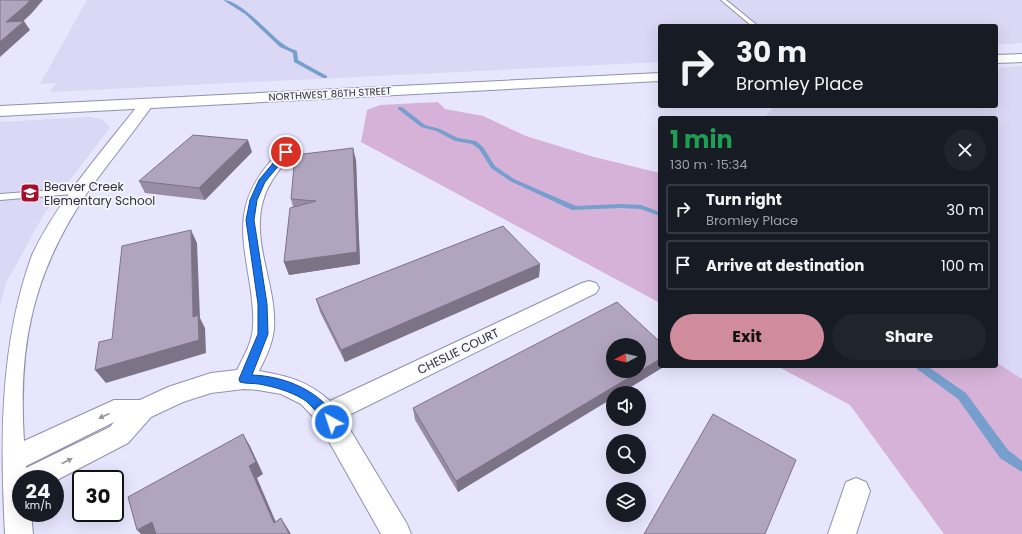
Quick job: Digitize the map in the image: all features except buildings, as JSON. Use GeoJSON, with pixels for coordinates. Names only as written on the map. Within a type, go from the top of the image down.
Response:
{"type":"FeatureCollection","features":[{"type":"Feature","properties":{"kind":"main road"},"geometry":{"type":"LineString","coordinates":[[998,59],[1022,58]]}},
{"type":"Feature","properties":{"kind":"main road","name":"NORTHWEST 86TH STREET"},"geometry":{"type":"LineString","coordinates":[[0,111],[658,77]]}},
{"type":"Feature","properties":{"kind":"street"},"geometry":{"type":"LineString","coordinates":[[15,470],[10,388],[14,342],[25,294],[41,255],[81,191],[147,103]]}},
{"type":"Feature","properties":{"kind":"street"},"geometry":{"type":"LineString","coordinates":[[244,379],[263,334],[262,304],[250,220],[254,200],[262,182],[286,152]]}},
{"type":"Feature","properties":{"kind":"street","name":"CHESLIE COURT"},"geometry":{"type":"LineString","coordinates":[[327,414],[589,288]]}},
{"type":"Feature","properties":{"kind":"street"},"geometry":{"type":"LineString","coordinates":[[32,470],[119,435],[142,410],[176,394],[211,383],[244,379],[258,380],[285,385],[309,397],[327,414],[397,534]]}},
{"type":"Feature","properties":{"kind":"street"},"geometry":{"type":"LineString","coordinates":[[842,534],[856,491]]}},
{"type":"Feature","properties":{"kind":"street"},"geometry":{"type":"LineString","coordinates":[[18,522],[19,534]]}},
{"type":"Feature","properties":{"kind":"lane"},"geometry":{"type":"LineString","coordinates":[[723,0],[753,24]]}},
{"type":"Feature","properties":{"kind":"lane"},"geometry":{"type":"LineString","coordinates":[[0,197],[81,191]]}},
{"type":"Feature","properties":{"kind":"shaded area"},"geometry":{"type":"Polygon","coordinates":[[[87,0],[1022,0],[1022,43],[998,45],[998,24],[658,24],[658,62],[50,92],[56,83],[40,84],[87,0]]]}},
{"type":"Feature","properties":{"kind":"shaded area"},"geometry":{"type":"Polygon","coordinates":[[[1022,66],[1022,379],[998,363],[998,116],[765,116],[773,108],[998,108],[998,68],[1022,66]]]}},
{"type":"Feature","properties":{"kind":"shaded area"},"geometry":{"type":"Polygon","coordinates":[[[438,102],[445,109],[483,116],[526,136],[594,157],[658,173],[658,302],[361,142],[367,110],[380,105],[438,102]]]}},
{"type":"Feature","properties":{"kind":"shaded area","name":"Beaver Creek Elementary School"},"geometry":{"type":"Polygon","coordinates":[[[89,117],[102,119],[109,126],[109,129],[44,214],[6,283],[0,305],[0,122],[89,117]]]}},
{"type":"Feature","properties":{"kind":"shaded area"},"geometry":{"type":"Polygon","coordinates":[[[998,363],[1022,379],[1022,534],[944,534],[850,405],[781,368],[998,368],[998,363]]]}},
{"type":"Feature","properties":{"kind":"waterway"},"geometry":{"type":"LineString","coordinates":[[225,0],[246,13],[282,46],[295,52],[296,61],[325,77]]}},
{"type":"Feature","properties":{"kind":"waterway"},"geometry":{"type":"LineString","coordinates":[[400,108],[423,126],[438,130],[457,140],[474,142],[481,148],[493,167],[512,180],[575,208],[621,206],[641,207],[658,213]]}},
{"type":"Feature","properties":{"kind":"waterway"},"geometry":{"type":"LineString","coordinates":[[923,368],[962,396],[1004,454],[1022,467]]}},
{"type":"Feature","properties":{"kind":"place","name":"Beaver Creek Elementary School"},"geometry":{"type":"Point","coordinates":[30,193]}},
{"type":"Feature","properties":{"kind":"route"},"geometry":{"type":"LineString","coordinates":[[286,152],[262,182],[254,200],[250,220],[262,304],[263,334],[244,379],[285,385],[309,397],[327,414],[332,422]]}}]}
